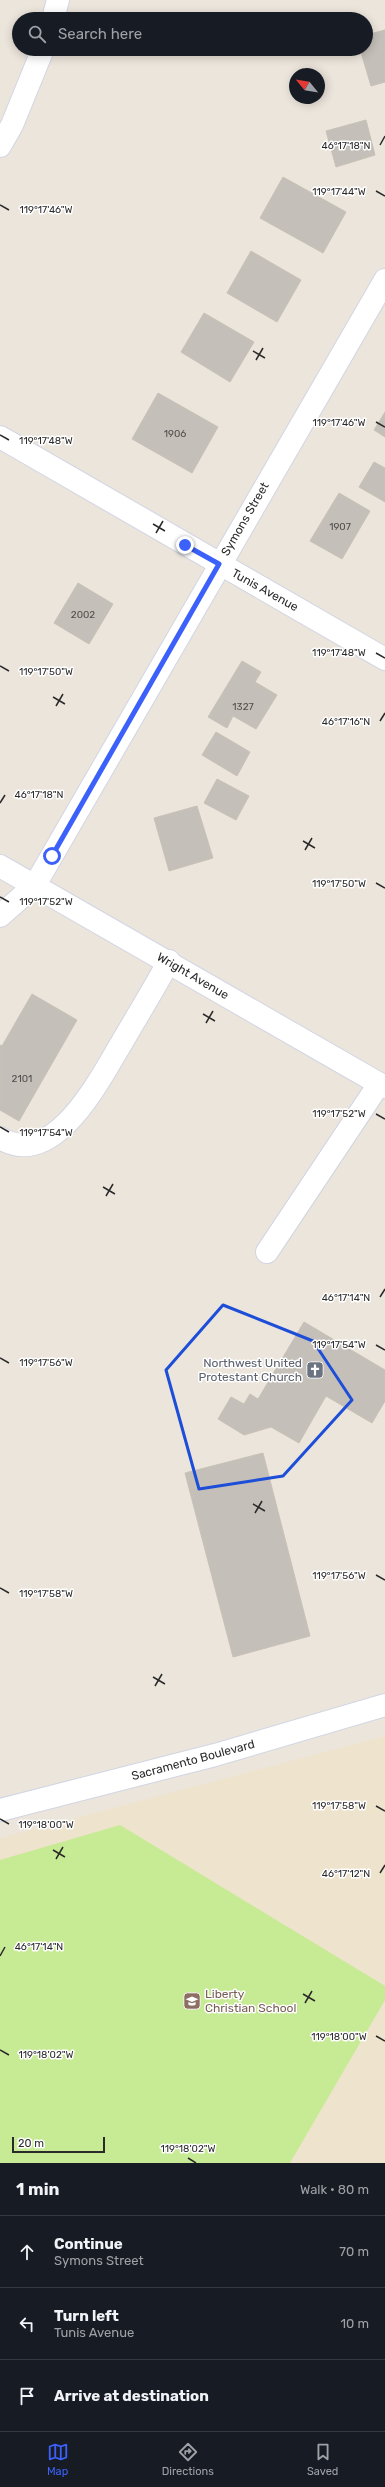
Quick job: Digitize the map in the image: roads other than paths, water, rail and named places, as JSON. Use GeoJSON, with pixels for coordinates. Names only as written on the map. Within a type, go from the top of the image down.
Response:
{"type":"FeatureCollection","features":[{"type":"Feature","properties":{"kind":"street"},"geometry":{"type":"LineString","coordinates":[[55,12],[58,0]]}},
{"type":"Feature","properties":{"kind":"street"},"geometry":{"type":"LineString","coordinates":[[0,146],[12,125],[40,56]]}},
{"type":"Feature","properties":{"kind":"street","name":"Symons Street"},"geometry":{"type":"LineString","coordinates":[[0,916],[35,885],[219,564],[385,280]]}},
{"type":"Feature","properties":{"kind":"street","name":"Tunis Avenue"},"geometry":{"type":"LineString","coordinates":[[0,437],[385,659]]}},
{"type":"Feature","properties":{"kind":"street","name":"Wright Avenue"},"geometry":{"type":"LineString","coordinates":[[0,866],[169,961],[382,1086]]}},
{"type":"Feature","properties":{"kind":"street"},"geometry":{"type":"LineString","coordinates":[[0,1138],[18,1146],[34,1144],[56,1132],[78,1112],[100,1078],[169,961]]}},
{"type":"Feature","properties":{"kind":"street"},"geometry":{"type":"LineString","coordinates":[[267,1252],[382,1086]]}},
{"type":"Feature","properties":{"kind":"street","name":"Sacramento Boulevard"},"geometry":{"type":"LineString","coordinates":[[0,1810],[214,1755],[385,1705]]}},
{"type":"Feature","properties":{"kind":"place","name":"Northwest United Protestant Church"},"geometry":{"type":"Point","coordinates":[315,1370]}},
{"type":"Feature","properties":{"kind":"place","name":"Liberty Christian School"},"geometry":{"type":"Point","coordinates":[192,2001]}}]}
